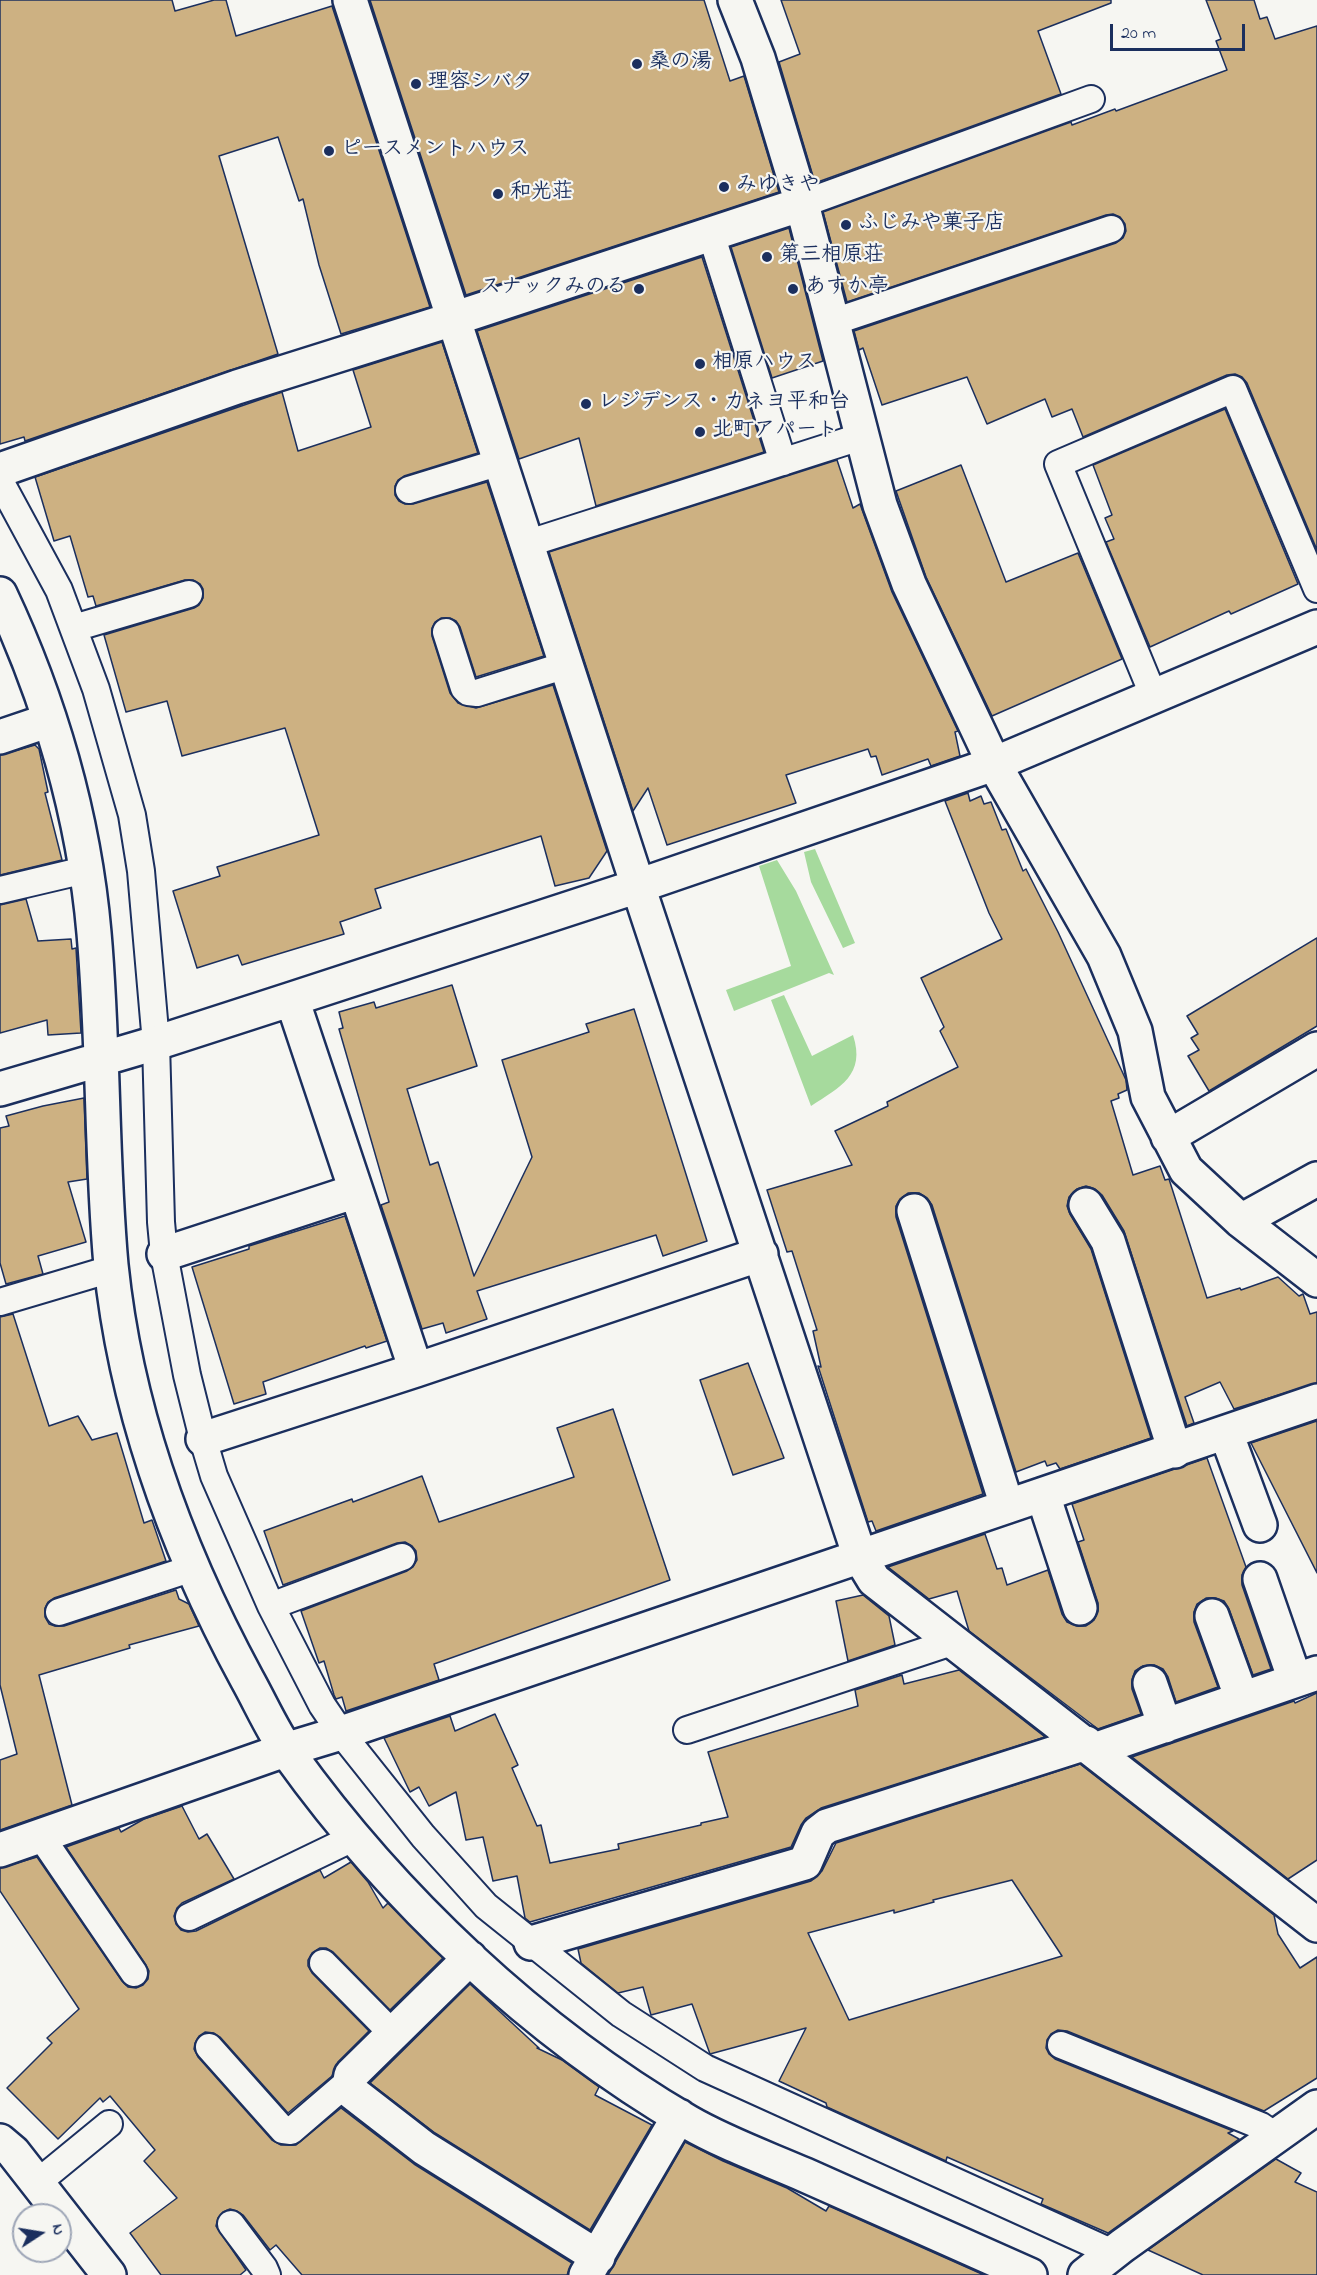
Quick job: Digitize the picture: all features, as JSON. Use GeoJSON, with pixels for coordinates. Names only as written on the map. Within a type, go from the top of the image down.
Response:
{"type":"FeatureCollection","features":[{"type":"Feature","properties":{"kind":"street"},"geometry":{"type":"LineString","coordinates":[[350,0],[638,886],[860,1557],[874,1580],[1317,1925]]}},
{"type":"Feature","properties":{"kind":"street"},"geometry":{"type":"LineString","coordinates":[[735,0],[758,58],[802,204],[880,505],[909,584],[994,765],[1104,956],[1135,1031],[1148,1097],[1186,1170],[1241,1221],[1317,1280]]}},
{"type":"Feature","properties":{"kind":"street"},"geometry":{"type":"LineString","coordinates":[[0,470],[237,387],[453,319],[802,204]]}},
{"type":"Feature","properties":{"kind":"street"},"geometry":{"type":"LineString","coordinates":[[0,594],[18,633],[50,720],[68,786],[86,870],[94,932],[111,1269],[140,1425],[174,1527],[233,1652],[285,1750],[382,1871],[505,1990],[594,2062],[692,2125],[1030,2275]]}},
{"type":"Feature","properties":{"kind":"street"},"geometry":{"type":"LineString","coordinates":[[0,1089],[156,1043],[292,999],[638,886],[994,765],[1317,627]]}},
{"type":"Feature","properties":{"kind":"street"},"geometry":{"type":"LineString","coordinates":[[0,736],[50,720]]}},
{"type":"Feature","properties":{"kind":"street"},"geometry":{"type":"LineString","coordinates":[[292,999],[416,1370]]}},
{"type":"Feature","properties":{"kind":"street"},"geometry":{"type":"LineString","coordinates":[[1168,1137],[1317,1049]]}},
{"type":"Feature","properties":{"kind":"street"},"geometry":{"type":"LineString","coordinates":[[1241,1221],[1317,1179]]}},
{"type":"Feature","properties":{"kind":"street"},"geometry":{"type":"LineString","coordinates":[[164,1254],[356,1191]]}},
{"type":"Feature","properties":{"kind":"street"},"geometry":{"type":"LineString","coordinates":[[1086,1205],[1108,1241],[1175,1451]]}},
{"type":"Feature","properties":{"kind":"street"},"geometry":{"type":"LineString","coordinates":[[914,1211],[1007,1506]]}},
{"type":"Feature","properties":{"kind":"street"},"geometry":{"type":"LineString","coordinates":[[203,1439],[761,1254]]}},
{"type":"Feature","properties":{"kind":"street"},"geometry":{"type":"LineString","coordinates":[[0,1850],[285,1750],[1175,1451],[1317,1401]]}},
{"type":"Feature","properties":{"kind":"street"},"geometry":{"type":"LineString","coordinates":[[1226,1433],[1260,1525]]}},
{"type":"Feature","properties":{"kind":"street"},"geometry":{"type":"LineString","coordinates":[[1043,1494],[1080,1608]]}},
{"type":"Feature","properties":{"kind":"street"},"geometry":{"type":"LineString","coordinates":[[531,1943],[805,1863],[818,1833],[827,1826],[1165,1726],[1311,1676],[1260,1579]]}},
{"type":"Feature","properties":{"kind":"street"},"geometry":{"type":"LineString","coordinates":[[1212,1616],[1242,1699]]}},
{"type":"Feature","properties":{"kind":"street"},"geometry":{"type":"LineString","coordinates":[[1150,1683],[1165,1726]]}},
{"type":"Feature","properties":{"kind":"street"},"geometry":{"type":"LineString","coordinates":[[470,1958],[351,2075],[349,2086],[353,2093],[424,2148],[592,2266],[679,2116]]}},
{"type":"Feature","properties":{"kind":"street"},"geometry":{"type":"LineString","coordinates":[[1084,2275],[1316,2108]]}},
{"type":"Feature","properties":{"kind":"street"},"geometry":{"type":"LineString","coordinates":[[0,2141],[13,2152],[107,2274]]}},
{"type":"Feature","properties":{"kind":"lane"},"geometry":{"type":"LineString","coordinates":[[802,204],[1091,99]]}},
{"type":"Feature","properties":{"kind":"lane"},"geometry":{"type":"LineString","coordinates":[[833,322],[1111,229]]}},
{"type":"Feature","properties":{"kind":"lane"},"geometry":{"type":"LineString","coordinates":[[711,234],[783,462]]}},
{"type":"Feature","properties":{"kind":"lane"},"geometry":{"type":"LineString","coordinates":[[1154,697],[1058,464],[1233,389],[1317,589]]}},
{"type":"Feature","properties":{"kind":"lane"},"geometry":{"type":"LineString","coordinates":[[526,544],[863,436]]}},
{"type":"Feature","properties":{"kind":"lane"},"geometry":{"type":"LineString","coordinates":[[409,490],[500,462]]}},
{"type":"Feature","properties":{"kind":"lane"},"geometry":{"type":"LineString","coordinates":[[0,481],[59,590],[96,689],[132,815],[141,871],[156,1043],[164,1254],[187,1375],[203,1439],[214,1476],[271,1606],[322,1705],[341,1733],[423,1836],[486,1906],[621,2014],[705,2068],[1113,2253]]}},
{"type":"Feature","properties":{"kind":"lane"},"geometry":{"type":"LineString","coordinates":[[74,628],[189,594]]}},
{"type":"Feature","properties":{"kind":"lane"},"geometry":{"type":"LineString","coordinates":[[446,632],[464,688],[468,692],[477,693],[566,665]]}},
{"type":"Feature","properties":{"kind":"lane"},"geometry":{"type":"LineString","coordinates":[[0,890],[86,870]]}},
{"type":"Feature","properties":{"kind":"lane"},"geometry":{"type":"LineString","coordinates":[[0,1302],[111,1269]]}},
{"type":"Feature","properties":{"kind":"lane"},"geometry":{"type":"LineString","coordinates":[[271,1606],[402,1557]]}},
{"type":"Feature","properties":{"kind":"lane"},"geometry":{"type":"LineString","coordinates":[[58,1612],[193,1568]]}},
{"type":"Feature","properties":{"kind":"lane"},"geometry":{"type":"LineString","coordinates":[[687,1730],[952,1642]]}},
{"type":"Feature","properties":{"kind":"lane"},"geometry":{"type":"LineString","coordinates":[[40,1835],[134,1973]]}},
{"type":"Feature","properties":{"kind":"lane"},"geometry":{"type":"LineString","coordinates":[[189,1917],[355,1837]]}},
{"type":"Feature","properties":{"kind":"lane"},"geometry":{"type":"LineString","coordinates":[[323,1963],[393,2034]]}},
{"type":"Feature","properties":{"kind":"lane"},"geometry":{"type":"LineString","coordinates":[[1061,2045],[1261,2126],[1277,2137]]}},
{"type":"Feature","properties":{"kind":"lane"},"geometry":{"type":"LineString","coordinates":[[209,2047],[287,2132],[340,2088],[349,2086]]}},
{"type":"Feature","properties":{"kind":"lane"},"geometry":{"type":"LineString","coordinates":[[37,2183],[109,2124]]}},
{"type":"Feature","properties":{"kind":"lane"},"geometry":{"type":"LineString","coordinates":[[231,2224],[267,2275]]}},
{"type":"Feature","properties":{"kind":"green space"},"geometry":{"type":"Polygon","coordinates":[[[815,849],[855,943],[843,948],[811,882],[804,852],[815,849]]]}},
{"type":"Feature","properties":{"kind":"green space"},"geometry":{"type":"Polygon","coordinates":[[[777,860],[796,891],[834,975],[829,973],[734,1011],[726,990],[791,966],[759,866],[777,860]]]}},
{"type":"Feature","properties":{"kind":"green space"},"geometry":{"type":"Polygon","coordinates":[[[784,995],[812,1056],[853,1035],[856,1060],[853,1070],[832,1093],[811,1106],[771,1000],[784,995]]]}},
{"type":"Feature","properties":{"kind":"building"},"geometry":{"type":"Polygon","coordinates":[[[0,0],[172,0],[175,11],[214,0],[226,0],[236,36],[332,6],[430,307],[341,334],[319,265],[303,199],[299,201],[278,137],[219,156],[278,354],[25,441],[24,437],[0,444],[0,0]]]}},
{"type":"Feature","properties":{"kind":"building"},"geometry":{"type":"Polygon","coordinates":[[[370,0],[704,0],[730,81],[744,76],[779,192],[466,295],[370,0]]]}},
{"type":"Feature","properties":{"kind":"building"},"geometry":{"type":"Polygon","coordinates":[[[781,0],[1111,0],[1111,3],[1038,31],[1061,94],[815,183],[779,62],[800,54],[781,0]]]}},
{"type":"Feature","properties":{"kind":"building"},"geometry":{"type":"Polygon","coordinates":[[[1206,0],[1254,0],[1260,19],[1267,17],[1275,39],[1317,26],[1317,550],[1247,383],[1235,374],[1227,375],[1083,437],[1072,409],[1052,417],[1045,399],[987,424],[967,377],[882,405],[863,348],[859,350],[854,331],[1116,243],[1123,238],[1126,231],[1125,224],[1120,217],[1113,214],[1106,215],[847,302],[823,212],[1071,122],[1072,125],[1115,109],[1116,111],[1227,70],[1216,41],[1221,39],[1206,0]]]}},
{"type":"Feature","properties":{"kind":"building"},"geometry":{"type":"Polygon","coordinates":[[[789,228],[823,361],[772,378],[731,247],[789,228]]]}},
{"type":"Feature","properties":{"kind":"building"},"geometry":{"type":"Polygon","coordinates":[[[702,257],[764,452],[596,506],[579,438],[519,459],[477,331],[702,257]]]}},
{"type":"Feature","properties":{"kind":"building"},"geometry":{"type":"Polygon","coordinates":[[[442,342],[478,453],[404,476],[395,486],[395,495],[405,504],[413,504],[487,482],[544,656],[476,677],[460,627],[450,618],[441,618],[432,628],[432,636],[450,693],[458,703],[476,708],[553,685],[607,851],[589,878],[555,886],[541,836],[375,889],[381,908],[340,922],[344,934],[242,965],[238,955],[197,968],[173,891],[220,876],[217,867],[319,835],[285,728],[182,756],[167,701],[126,712],[104,635],[194,608],[203,598],[203,589],[193,580],[185,580],[96,606],[93,596],[88,597],[70,536],[54,541],[35,477],[282,392],[298,451],[371,427],[353,370],[442,342]]]}},
{"type":"Feature","properties":{"kind":"building"},"geometry":{"type":"Polygon","coordinates":[[[1225,409],[1298,584],[1231,614],[1229,611],[1150,647],[1106,542],[1114,539],[1105,518],[1112,515],[1093,465],[1225,409]]]}},
{"type":"Feature","properties":{"kind":"building"},"geometry":{"type":"Polygon","coordinates":[[[837,460],[853,508],[860,504],[892,592],[958,731],[955,732],[960,756],[931,766],[928,759],[882,775],[876,756],[871,757],[868,749],[786,775],[796,803],[667,845],[648,788],[633,811],[549,552],[837,460]]]}},
{"type":"Feature","properties":{"kind":"building"},"geometry":{"type":"Polygon","coordinates":[[[961,465],[1006,582],[1078,553],[1122,659],[992,716],[926,577],[896,491],[961,465]]]}},
{"type":"Feature","properties":{"kind":"building"},"geometry":{"type":"Polygon","coordinates":[[[35,745],[39,749],[48,792],[45,793],[62,860],[0,875],[0,755],[35,745]]]}},
{"type":"Feature","properties":{"kind":"building"},"geometry":{"type":"Polygon","coordinates":[[[968,793],[970,801],[981,796],[984,804],[991,802],[1002,830],[1006,829],[1023,871],[1026,869],[1058,932],[1126,1080],[1127,1090],[1118,1094],[1119,1098],[1111,1101],[1133,1175],[1160,1166],[1165,1180],[1169,1179],[1207,1298],[1240,1288],[1241,1290],[1278,1277],[1299,1296],[1303,1294],[1310,1314],[1317,1312],[1317,1383],[1234,1409],[1220,1382],[1185,1397],[1194,1423],[1187,1426],[1124,1231],[1102,1195],[1086,1186],[1077,1189],[1069,1197],[1067,1206],[1091,1249],[1151,1438],[1060,1469],[1056,1463],[1047,1466],[1045,1461],[1016,1472],[932,1205],[919,1193],[908,1193],[900,1199],[896,1206],[896,1217],[983,1494],[876,1531],[872,1521],[868,1522],[818,1366],[821,1367],[813,1331],[817,1330],[792,1251],[787,1252],[767,1190],[852,1165],[835,1131],[888,1106],[887,1102],[958,1067],[940,1031],[944,1027],[921,978],[1002,939],[989,913],[945,801],[968,793]]]}},
{"type":"Feature","properties":{"kind":"building"},"geometry":{"type":"Polygon","coordinates":[[[26,899],[38,941],[71,939],[72,949],[76,948],[81,1033],[48,1035],[47,1020],[0,1033],[0,905],[26,899]]]}},
{"type":"Feature","properties":{"kind":"building"},"geometry":{"type":"Polygon","coordinates":[[[1317,938],[1317,1026],[1209,1091],[1188,1056],[1199,1050],[1191,1038],[1198,1034],[1187,1016],[1317,938]]]}},
{"type":"Feature","properties":{"kind":"building"},"geometry":{"type":"Polygon","coordinates":[[[452,985],[477,1066],[407,1089],[430,1165],[438,1162],[474,1276],[532,1157],[502,1060],[589,1032],[586,1024],[634,1009],[707,1241],[663,1256],[656,1235],[477,1291],[487,1319],[446,1333],[443,1323],[422,1329],[381,1205],[389,1202],[339,1029],[343,1028],[339,1012],[374,1002],[376,1008],[452,985]]]}},
{"type":"Feature","properties":{"kind":"building"},"geometry":{"type":"Polygon","coordinates":[[[84,1098],[87,1179],[68,1182],[86,1242],[38,1256],[43,1274],[6,1284],[0,1263],[0,1128],[9,1126],[6,1116],[84,1098]]]}},
{"type":"Feature","properties":{"kind":"building"},"geometry":{"type":"Polygon","coordinates":[[[345,1216],[387,1341],[366,1348],[365,1346],[263,1382],[266,1394],[234,1404],[192,1267],[249,1249],[249,1246],[345,1216]]]}},
{"type":"Feature","properties":{"kind":"building"},"geometry":{"type":"Polygon","coordinates":[[[13,1314],[49,1426],[78,1416],[92,1440],[117,1433],[144,1523],[152,1520],[166,1561],[54,1598],[45,1608],[45,1617],[49,1624],[64,1626],[176,1590],[179,1599],[189,1604],[199,1626],[129,1645],[130,1648],[39,1675],[72,1805],[0,1830],[0,1760],[17,1754],[0,1685],[0,1317],[13,1314]]]}},
{"type":"Feature","properties":{"kind":"building"},"geometry":{"type":"Polygon","coordinates":[[[748,1363],[784,1458],[733,1475],[700,1380],[748,1363]]]}},
{"type":"Feature","properties":{"kind":"building"},"geometry":{"type":"Polygon","coordinates":[[[613,1409],[670,1580],[434,1664],[439,1680],[346,1711],[342,1697],[336,1699],[334,1695],[324,1661],[319,1663],[301,1611],[407,1571],[417,1560],[416,1551],[405,1542],[397,1543],[283,1585],[264,1531],[352,1499],[353,1502],[422,1476],[439,1522],[574,1477],[557,1428],[613,1409]]]}},
{"type":"Feature","properties":{"kind":"building"},"geometry":{"type":"Polygon","coordinates":[[[1317,1421],[1317,1573],[1251,1443],[1317,1421]]]}},
{"type":"Feature","properties":{"kind":"building"},"geometry":{"type":"Polygon","coordinates":[[[1207,1458],[1246,1567],[1242,1575],[1242,1585],[1271,1669],[1253,1675],[1229,1609],[1224,1601],[1206,1598],[1197,1604],[1194,1622],[1218,1687],[1176,1702],[1163,1669],[1154,1665],[1143,1666],[1135,1671],[1132,1680],[1132,1689],[1141,1714],[1098,1729],[969,1631],[957,1591],[929,1599],[888,1567],[985,1534],[997,1569],[1002,1568],[1007,1585],[1048,1570],[1062,1614],[1067,1622],[1077,1626],[1086,1626],[1094,1620],[1098,1611],[1098,1603],[1078,1542],[1084,1540],[1072,1504],[1207,1458]]]}},
{"type":"Feature","properties":{"kind":"building"},"geometry":{"type":"Polygon","coordinates":[[[863,1595],[889,1616],[895,1645],[848,1661],[836,1601],[863,1595]]]}},
{"type":"Feature","properties":{"kind":"building"},"geometry":{"type":"Polygon","coordinates":[[[959,1670],[1045,1737],[821,1808],[806,1818],[791,1847],[530,1922],[525,1918],[517,1876],[493,1881],[483,1837],[466,1840],[456,1792],[429,1806],[419,1787],[410,1792],[384,1738],[450,1716],[455,1731],[495,1714],[518,1765],[512,1768],[537,1826],[541,1825],[550,1863],[619,1849],[618,1844],[728,1817],[708,1752],[858,1706],[855,1690],[902,1675],[904,1684],[959,1670]]]}},
{"type":"Feature","properties":{"kind":"building"},"geometry":{"type":"Polygon","coordinates":[[[1317,1693],[1317,1860],[1288,1879],[1132,1757],[1294,1701],[1295,1703],[1317,1693]]]}},
{"type":"Feature","properties":{"kind":"building"},"geometry":{"type":"Polygon","coordinates":[[[1080,1764],[1274,1915],[1278,1934],[1300,1968],[1317,1957],[1317,2078],[1264,2111],[1067,2031],[1058,2030],[1051,2034],[1046,2048],[1055,2059],[1233,2131],[1228,2133],[1239,2139],[1108,2233],[1041,2204],[1043,2199],[947,2157],[946,2161],[827,2107],[826,2103],[779,2081],[806,2028],[710,2054],[692,2004],[651,2015],[643,1987],[618,1993],[581,1963],[578,1949],[811,1881],[822,1871],[836,1843],[1080,1764]],[[1012,1880],[933,1900],[934,1902],[894,1913],[894,1910],[808,1933],[849,2020],[1062,1956],[1012,1880]]]}},
{"type":"Feature","properties":{"kind":"building"},"geometry":{"type":"Polygon","coordinates":[[[182,1806],[199,1839],[207,1834],[234,1879],[182,1903],[174,1916],[181,1930],[196,1931],[320,1870],[324,1878],[351,1862],[368,1882],[383,1908],[388,1903],[443,1958],[390,2010],[333,1952],[320,1948],[312,1953],[308,1966],[312,1973],[369,2031],[338,2062],[332,2076],[288,2113],[214,2033],[205,2032],[199,2036],[194,2049],[198,2057],[272,2140],[281,2145],[296,2145],[341,2108],[414,2164],[572,2263],[567,2275],[302,2275],[276,2245],[270,2250],[243,2215],[230,2209],[218,2218],[216,2226],[246,2270],[240,2275],[161,2275],[130,2233],[177,2198],[144,2161],[155,2150],[110,2096],[103,2102],[100,2098],[58,2139],[7,2088],[52,2043],[47,2038],[79,2009],[0,1891],[0,1868],[37,1857],[122,1981],[128,1987],[136,1988],[148,1979],[149,1971],[66,1847],[119,1828],[121,1832],[144,1819],[182,1806]]]}},
{"type":"Feature","properties":{"kind":"building"},"geometry":{"type":"Polygon","coordinates":[[[470,1984],[539,2048],[537,2048],[562,2060],[599,2087],[595,2095],[652,2125],[590,2230],[435,2133],[370,2083],[470,1984]]]}},
{"type":"Feature","properties":{"kind":"building"},"geometry":{"type":"Polygon","coordinates":[[[685,2142],[787,2188],[826,2211],[829,2206],[984,2275],[608,2275],[685,2142]]]}},
{"type":"Feature","properties":{"kind":"building"},"geometry":{"type":"Polygon","coordinates":[[[1276,2159],[1301,2173],[1295,2182],[1317,2192],[1317,2275],[1203,2275],[1148,2250],[1276,2159]]]}},
{"type":"Feature","properties":{"kind":"place","name":"桑の湯"},"geometry":{"type":"Point","coordinates":[637,64]}},
{"type":"Feature","properties":{"kind":"place","name":"理容シバタ"},"geometry":{"type":"Point","coordinates":[416,84]}},
{"type":"Feature","properties":{"kind":"place","name":"ピースメントハウス"},"geometry":{"type":"Point","coordinates":[329,151]}},
{"type":"Feature","properties":{"kind":"place","name":"みゆきや"},"geometry":{"type":"Point","coordinates":[724,187]}},
{"type":"Feature","properties":{"kind":"place","name":"和光荘"},"geometry":{"type":"Point","coordinates":[498,194]}},
{"type":"Feature","properties":{"kind":"place","name":"ふじみや菓子店"},"geometry":{"type":"Point","coordinates":[846,225]}},
{"type":"Feature","properties":{"kind":"place","name":"第三相原荘"},"geometry":{"type":"Point","coordinates":[767,257]}},
{"type":"Feature","properties":{"kind":"place","name":"スナックみのる"},"geometry":{"type":"Point","coordinates":[639,289]}},
{"type":"Feature","properties":{"kind":"place","name":"あすか亭"},"geometry":{"type":"Point","coordinates":[793,289]}},
{"type":"Feature","properties":{"kind":"place","name":"相原ハウス"},"geometry":{"type":"Point","coordinates":[700,364]}},
{"type":"Feature","properties":{"kind":"place","name":"レジデンス・カネヨ平和台"},"geometry":{"type":"Point","coordinates":[586,404]}},
{"type":"Feature","properties":{"kind":"place","name":"北町アパート"},"geometry":{"type":"Point","coordinates":[700,432]}}]}
